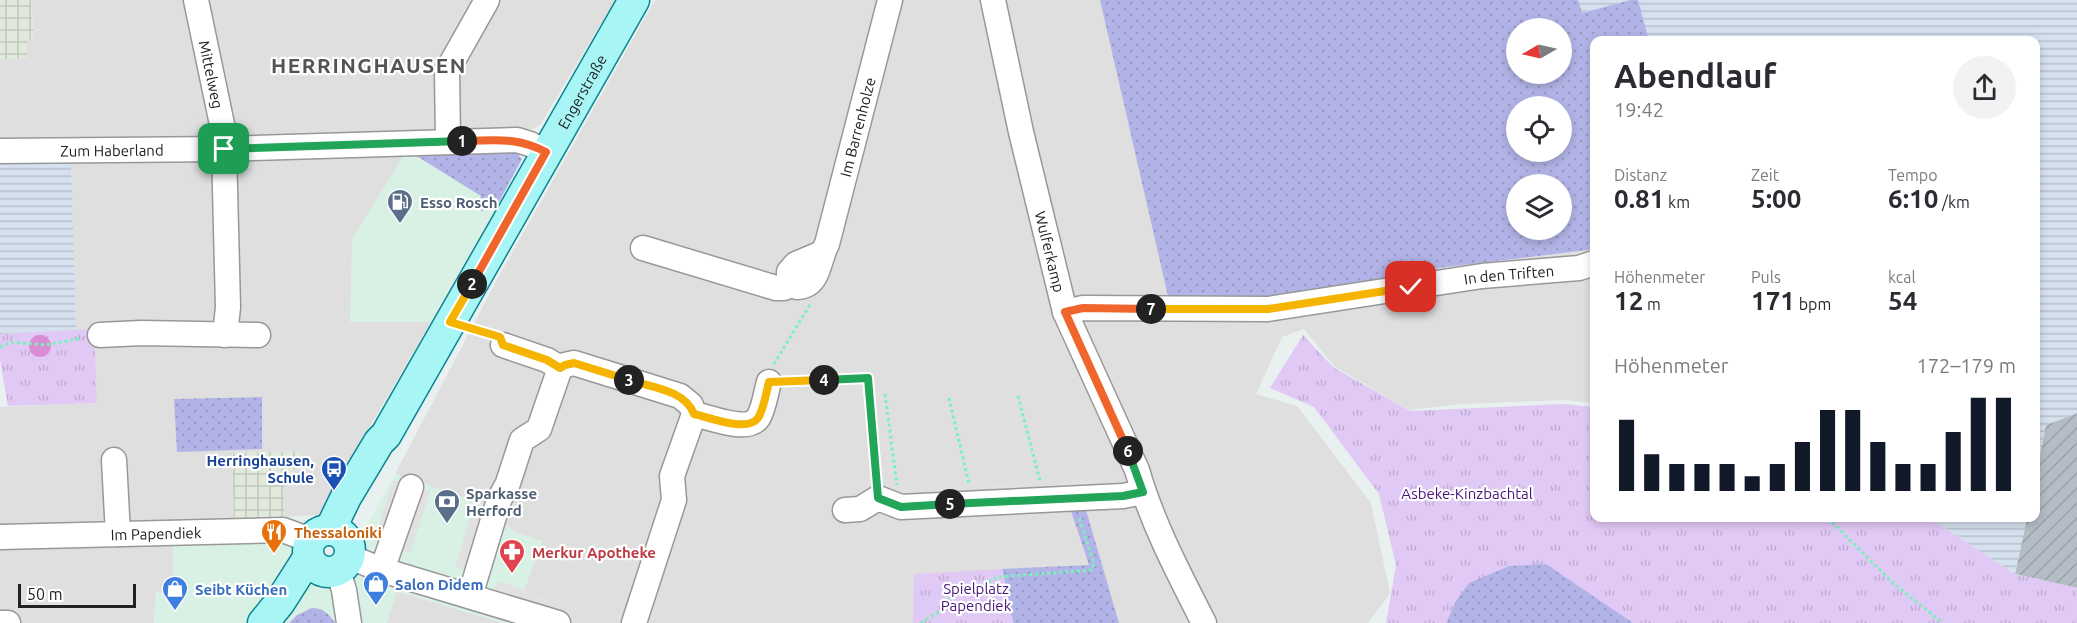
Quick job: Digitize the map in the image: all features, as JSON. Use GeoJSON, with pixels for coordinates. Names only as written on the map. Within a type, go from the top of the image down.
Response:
{"type":"FeatureCollection","features":[{"type":"Feature","properties":{"kind":"main road","name":"Engerstraße"},"geometry":{"type":"LineString","coordinates":[[274,623],[329,552],[386,446],[386,435],[634,0]]}},
{"type":"Feature","properties":{"kind":"main road","name":"Engerstraße"},"geometry":{"type":"LineString","coordinates":[[263,623],[280,602],[329,552]]}},
{"type":"Feature","properties":{"kind":"street","name":"Mittelweg"},"geometry":{"type":"LineString","coordinates":[[196,0],[223,129],[224,149]]}},
{"type":"Feature","properties":{"kind":"street"},"geometry":{"type":"LineString","coordinates":[[448,141],[447,71],[487,0]]}},
{"type":"Feature","properties":{"kind":"street","name":"Im Barrenholze"},"geometry":{"type":"LineString","coordinates":[[801,283],[789,272],[796,264],[822,254],[827,244],[890,0]]}},
{"type":"Feature","properties":{"kind":"street","name":"Wulferkamp"},"geometry":{"type":"LineString","coordinates":[[993,0],[1021,132],[1065,312],[1137,470],[1143,492],[1204,623]]}},
{"type":"Feature","properties":{"kind":"street","name":"Zum Haberland"},"geometry":{"type":"LineString","coordinates":[[0,151],[224,149],[517,140],[546,152]]}},
{"type":"Feature","properties":{"kind":"street"},"geometry":{"type":"LineString","coordinates":[[224,149],[228,307],[225,335]]}},
{"type":"Feature","properties":{"kind":"street"},"geometry":{"type":"LineString","coordinates":[[643,248],[776,288],[801,283]]}},
{"type":"Feature","properties":{"kind":"street","name":"In den Triften"},"geometry":{"type":"LineString","coordinates":[[1065,312],[1083,308],[1268,309],[1482,276],[1579,268],[1590,264]]}},
{"type":"Feature","properties":{"kind":"street"},"geometry":{"type":"LineString","coordinates":[[100,335],[141,333],[258,335]]}},
{"type":"Feature","properties":{"kind":"street"},"geometry":{"type":"LineString","coordinates":[[503,345],[547,360],[560,368]]}},
{"type":"Feature","properties":{"kind":"street"},"geometry":{"type":"LineString","coordinates":[[470,596],[498,500],[508,483],[522,440],[539,429],[560,368],[574,363],[681,396],[691,405],[694,414],[672,476],[674,500],[634,623]]}},
{"type":"Feature","properties":{"kind":"street"},"geometry":{"type":"LineString","coordinates":[[694,414],[743,426],[753,423],[759,417],[769,382]]}},
{"type":"Feature","properties":{"kind":"street"},"geometry":{"type":"LineString","coordinates":[[114,460],[118,534]]}},
{"type":"Feature","properties":{"kind":"street"},"geometry":{"type":"LineString","coordinates":[[382,570],[411,487]]}},
{"type":"Feature","properties":{"kind":"street"},"geometry":{"type":"LineString","coordinates":[[845,510],[860,509],[878,498],[901,507],[1123,496],[1143,492]]}},
{"type":"Feature","properties":{"kind":"street","name":"Im Papendiek"},"geometry":{"type":"LineString","coordinates":[[0,537],[283,530],[329,552],[382,570],[558,623]]}},
{"type":"Feature","properties":{"kind":"street"},"geometry":{"type":"LineString","coordinates":[[329,552],[344,590],[349,623]]}},
{"type":"Feature","properties":{"kind":"street"},"geometry":{"type":"LineString","coordinates":[[0,622],[8,623]]}},
{"type":"Feature","properties":{"kind":"path"},"geometry":{"type":"LineString","coordinates":[[801,283],[813,289],[811,304],[773,366],[769,382],[868,378],[878,498]]}},
{"type":"Feature","properties":{"kind":"path"},"geometry":{"type":"LineString","coordinates":[[450,322],[500,337],[503,345]]}},
{"type":"Feature","properties":{"kind":"path"},"geometry":{"type":"LineString","coordinates":[[0,347],[12,342],[46,345],[65,341]]}},
{"type":"Feature","properties":{"kind":"path"},"geometry":{"type":"LineString","coordinates":[[885,394],[901,507]]}},
{"type":"Feature","properties":{"kind":"path"},"geometry":{"type":"LineString","coordinates":[[1018,396],[1045,500]]}},
{"type":"Feature","properties":{"kind":"path"},"geometry":{"type":"LineString","coordinates":[[949,398],[974,503]]}},
{"type":"Feature","properties":{"kind":"path"},"geometry":{"type":"LineString","coordinates":[[921,623],[945,608],[951,593],[975,589],[998,578],[1092,570],[1094,564],[1073,498]]}},
{"type":"Feature","properties":{"kind":"path"},"geometry":{"type":"LineString","coordinates":[[1832,522],[1893,583],[1943,623]]}},
{"type":"Feature","properties":{"kind":"shaded area"},"geometry":{"type":"Polygon","coordinates":[[[0,0],[31,0],[34,39],[27,39],[27,58],[0,59],[0,0]]]}},
{"type":"Feature","properties":{"kind":"shaded area"},"geometry":{"type":"Polygon","coordinates":[[[31,0],[615,0],[540,125],[532,129],[520,129],[351,322],[431,322],[318,515],[285,517],[284,491],[301,451],[232,453],[234,518],[182,521],[173,542],[174,592],[156,592],[154,623],[0,623],[0,407],[97,403],[93,329],[76,331],[71,157],[0,157],[0,59],[27,58],[27,39],[34,38],[31,0]]]}},
{"type":"Feature","properties":{"kind":"shaded area"},"geometry":{"type":"Polygon","coordinates":[[[655,0],[1100,0],[1169,296],[1430,269],[1590,249],[1590,403],[1564,400],[1462,404],[1409,410],[1334,366],[1304,329],[1282,337],[1256,394],[1297,406],[1371,503],[1390,593],[1368,623],[1119,623],[1084,504],[1070,505],[1089,566],[915,574],[913,623],[512,623],[542,541],[514,532],[488,506],[395,474],[500,274],[655,0]]]}},
{"type":"Feature","properties":{"kind":"shaded area"},"geometry":{"type":"Polygon","coordinates":[[[1100,0],[1578,0],[1582,13],[1630,0],[1638,0],[1648,36],[1590,36],[1590,249],[1430,269],[1272,299],[1168,296],[1100,0]]]}},
{"type":"Feature","properties":{"kind":"shaded area"},"geometry":{"type":"Polygon","coordinates":[[[1578,0],[1630,0],[1581,13],[1578,0]]]}},
{"type":"Feature","properties":{"kind":"shaded area"},"geometry":{"type":"Polygon","coordinates":[[[1638,0],[2077,0],[2077,413],[2046,425],[2040,456],[2040,36],[1648,36],[1638,0]]]}},
{"type":"Feature","properties":{"kind":"shaded area"},"geometry":{"type":"Polygon","coordinates":[[[407,150],[481,196],[494,207],[499,202],[431,322],[350,322],[352,239],[407,150]]]}},
{"type":"Feature","properties":{"kind":"shaded area"},"geometry":{"type":"Polygon","coordinates":[[[407,150],[514,150],[522,159],[499,202],[494,207],[482,211],[475,206],[481,196],[407,150]]]}},
{"type":"Feature","properties":{"kind":"shaded area"},"geometry":{"type":"Polygon","coordinates":[[[0,157],[71,157],[76,331],[0,334],[0,157]]]}},
{"type":"Feature","properties":{"kind":"shaded area"},"geometry":{"type":"Polygon","coordinates":[[[811,236],[814,244],[780,267],[786,246],[811,236]]]}},
{"type":"Feature","properties":{"kind":"shaded area"},"geometry":{"type":"Polygon","coordinates":[[[40,335],[50,342],[51,346],[44,356],[40,357],[30,350],[29,346],[36,336],[40,335]]]}},
{"type":"Feature","properties":{"kind":"shaded area"},"geometry":{"type":"Polygon","coordinates":[[[262,397],[262,449],[177,452],[174,399],[262,397]]]}},
{"type":"Feature","properties":{"kind":"shaded area"},"geometry":{"type":"Polygon","coordinates":[[[2077,413],[2077,588],[2015,574],[2026,522],[2040,522],[2040,456],[2046,425],[2077,413]]]}},
{"type":"Feature","properties":{"kind":"shaded area"},"geometry":{"type":"Polygon","coordinates":[[[301,451],[284,491],[285,517],[234,518],[232,453],[301,451]]]}},
{"type":"Feature","properties":{"kind":"shaded area"},"geometry":{"type":"Polygon","coordinates":[[[395,474],[488,506],[514,532],[542,541],[512,623],[503,623],[397,591],[387,623],[335,623],[329,614],[297,615],[289,623],[154,623],[156,592],[174,592],[173,542],[290,539],[319,570],[339,573],[354,570],[369,522],[395,474]]]}},
{"type":"Feature","properties":{"kind":"shaded area"},"geometry":{"type":"Polygon","coordinates":[[[1101,478],[1102,490],[1062,492],[1061,481],[1101,478]]]}},
{"type":"Feature","properties":{"kind":"shaded area"},"geometry":{"type":"Polygon","coordinates":[[[393,480],[430,492],[410,553],[374,541],[393,480]]]}},
{"type":"Feature","properties":{"kind":"shaded area"},"geometry":{"type":"Polygon","coordinates":[[[1031,482],[1031,493],[992,496],[991,484],[1031,482]]]}},
{"type":"Feature","properties":{"kind":"shaded area"},"geometry":{"type":"Polygon","coordinates":[[[1084,503],[1119,623],[1013,623],[1002,569],[1089,565],[1069,505],[1084,503]]]}},
{"type":"Feature","properties":{"kind":"shaded area"},"geometry":{"type":"Polygon","coordinates":[[[472,511],[486,516],[468,571],[455,567],[472,511]]]}},
{"type":"Feature","properties":{"kind":"shaded area"},"geometry":{"type":"Polygon","coordinates":[[[1559,518],[1716,623],[1446,623],[1472,563],[1559,518]]]}},
{"type":"Feature","properties":{"kind":"shaded area"},"geometry":{"type":"Polygon","coordinates":[[[1935,522],[2026,522],[2015,574],[1935,522]]]}},
{"type":"Feature","properties":{"kind":"shaded area"},"geometry":{"type":"Polygon","coordinates":[[[498,581],[550,599],[546,610],[494,591],[498,581]]]}},
{"type":"Feature","properties":{"kind":"shaded area"},"geometry":{"type":"Polygon","coordinates":[[[396,591],[503,623],[387,623],[396,591]]]}},
{"type":"Feature","properties":{"kind":"shaded area"},"geometry":{"type":"Polygon","coordinates":[[[312,608],[325,612],[335,623],[289,623],[297,615],[312,608]]]}},
{"type":"Feature","properties":{"kind":"green space"},"geometry":{"type":"Polygon","coordinates":[[[94,329],[97,403],[8,406],[0,360],[0,334],[94,329]]]}},
{"type":"Feature","properties":{"kind":"green space","name":"Asbeke-Kinzbachtal"},"geometry":{"type":"Polygon","coordinates":[[[1303,335],[1333,367],[1410,411],[1563,404],[1590,407],[1590,522],[1935,522],[2015,574],[2077,588],[2077,623],[1633,623],[1546,564],[1509,566],[1469,583],[1456,601],[1446,623],[1386,623],[1396,565],[1379,494],[1314,407],[1270,388],[1303,335]]]}},
{"type":"Feature","properties":{"kind":"green space","name":"Spielplatz Papendiek"},"geometry":{"type":"Polygon","coordinates":[[[1002,569],[1013,623],[913,623],[914,574],[1002,569]]]}},
{"type":"Feature","properties":{"kind":"place","name":"Esso Rosch"},"geometry":{"type":"Point","coordinates":[400,225]}},
{"type":"Feature","properties":{"kind":"place","name":"Herringhausen, Schule"},"geometry":{"type":"Point","coordinates":[334,492]}},
{"type":"Feature","properties":{"kind":"place","name":"Sparkasse Herford"},"geometry":{"type":"Point","coordinates":[447,525]}},
{"type":"Feature","properties":{"kind":"place","name":"Thessaloniki"},"geometry":{"type":"Point","coordinates":[274,555]}},
{"type":"Feature","properties":{"kind":"place","name":"Merkur Apotheke"},"geometry":{"type":"Point","coordinates":[512,575]}},
{"type":"Feature","properties":{"kind":"place","name":"Salon Didem"},"geometry":{"type":"Point","coordinates":[376,607]}},
{"type":"Feature","properties":{"kind":"place","name":"Seibt Küchen"},"geometry":{"type":"Point","coordinates":[175,612]}},
{"type":"Feature","properties":{"kind":"district","name":"HERRINGHAUSEN"},"geometry":{"type":"Point","coordinates":[369,65]}},
{"type":"Feature","properties":{"kind":"route"},"geometry":{"type":"LineString","coordinates":[[224,149],[517,140],[546,152],[450,322],[500,337],[503,345],[547,360],[560,368],[574,363],[587,366],[681,396],[691,405],[694,414],[743,426],[753,423],[759,417],[769,382],[868,378],[878,498],[901,507],[1123,496],[1143,492],[1137,470],[1065,312],[1083,308],[1268,309],[1411,287]]}}]}
